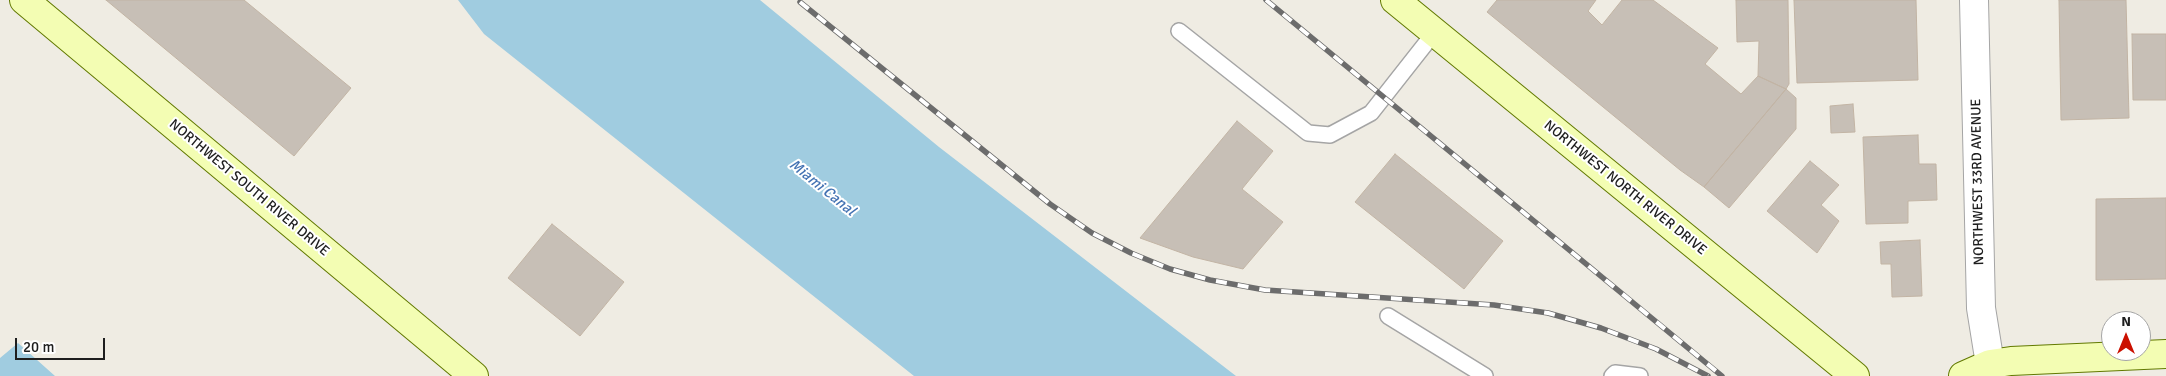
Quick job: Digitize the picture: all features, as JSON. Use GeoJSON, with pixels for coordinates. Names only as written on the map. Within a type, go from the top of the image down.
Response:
{"type":"FeatureCollection","features":[{"type":"Feature","properties":{"kind":"street","name":"NORTHWEST SOUTH RIVER DRIVE"},"geometry":{"type":"LineString","coordinates":[[24,0],[474,376]]}},
{"type":"Feature","properties":{"kind":"street","name":"NORTHWEST NORTH RIVER DRIVE"},"geometry":{"type":"LineString","coordinates":[[1395,0],[1855,376]]}},
{"type":"Feature","properties":{"kind":"street","name":"NORTHWEST 33RD AVENUE"},"geometry":{"type":"LineString","coordinates":[[1974,0],[1981,308],[1990,364]]}},
{"type":"Feature","properties":{"kind":"street"},"geometry":{"type":"LineString","coordinates":[[1963,376],[1990,364],[2061,358],[2166,354]]}},
{"type":"Feature","properties":{"kind":"lane"},"geometry":{"type":"LineString","coordinates":[[1180,31],[1308,133],[1330,135],[1371,113],[1434,33]]}},
{"type":"Feature","properties":{"kind":"lane"},"geometry":{"type":"LineString","coordinates":[[1388,316],[1485,376]]}},
{"type":"Feature","properties":{"kind":"lane"},"geometry":{"type":"LineString","coordinates":[[1612,376],[1615,373],[1640,376]]}},
{"type":"Feature","properties":{"kind":"water","name":"Miami Canal"},"geometry":{"type":"Polygon","coordinates":[[[458,0],[760,0],[939,147],[1236,376],[914,376],[484,34],[458,0]]]}},
{"type":"Feature","properties":{"kind":"water"},"geometry":{"type":"Polygon","coordinates":[[[18,343],[55,376],[0,376],[0,358],[18,343]]]}},
{"type":"Feature","properties":{"kind":"building"},"geometry":{"type":"Polygon","coordinates":[[[106,0],[244,0],[351,88],[294,156],[106,0]]]}},
{"type":"Feature","properties":{"kind":"building"},"geometry":{"type":"Polygon","coordinates":[[[1497,0],[1596,0],[1588,11],[1602,25],[1622,0],[1653,0],[1718,48],[1705,64],[1741,94],[1758,76],[1786,89],[1704,187],[1680,170],[1487,12],[1497,0]]]}},
{"type":"Feature","properties":{"kind":"building"},"geometry":{"type":"Polygon","coordinates":[[[1736,0],[1788,0],[1789,84],[1786,89],[1758,76],[1759,41],[1737,42],[1736,0]]]}},
{"type":"Feature","properties":{"kind":"building"},"geometry":{"type":"Polygon","coordinates":[[[1794,0],[1916,0],[1918,80],[1797,83],[1794,0]]]}},
{"type":"Feature","properties":{"kind":"building"},"geometry":{"type":"Polygon","coordinates":[[[2059,0],[2126,0],[2129,118],[2061,120],[2059,0]]]}},
{"type":"Feature","properties":{"kind":"building"},"geometry":{"type":"Polygon","coordinates":[[[2132,34],[2166,34],[2166,100],[2133,100],[2132,34]]]}},
{"type":"Feature","properties":{"kind":"building"},"geometry":{"type":"Polygon","coordinates":[[[1786,89],[1796,98],[1796,129],[1729,208],[1704,187],[1786,89]]]}},
{"type":"Feature","properties":{"kind":"building"},"geometry":{"type":"Polygon","coordinates":[[[1853,104],[1855,132],[1831,133],[1830,106],[1853,104]]]}},
{"type":"Feature","properties":{"kind":"building"},"geometry":{"type":"Polygon","coordinates":[[[1237,121],[1273,151],[1242,189],[1283,222],[1243,269],[1193,257],[1140,238],[1237,121]]]}},
{"type":"Feature","properties":{"kind":"building"},"geometry":{"type":"Polygon","coordinates":[[[1918,135],[1919,164],[1936,164],[1937,200],[1908,201],[1908,223],[1866,224],[1863,137],[1918,135]]]}},
{"type":"Feature","properties":{"kind":"building"},"geometry":{"type":"Polygon","coordinates":[[[1395,154],[1503,241],[1464,289],[1355,202],[1395,154]]]}},
{"type":"Feature","properties":{"kind":"building"},"geometry":{"type":"Polygon","coordinates":[[[1810,161],[1839,185],[1821,205],[1839,221],[1817,253],[1767,211],[1810,161]]]}},
{"type":"Feature","properties":{"kind":"building"},"geometry":{"type":"Polygon","coordinates":[[[2166,198],[2166,279],[2096,280],[2096,199],[2166,198]]]}},
{"type":"Feature","properties":{"kind":"building"},"geometry":{"type":"Polygon","coordinates":[[[552,224],[624,282],[580,336],[508,278],[552,224]]]}},
{"type":"Feature","properties":{"kind":"building"},"geometry":{"type":"Polygon","coordinates":[[[1920,240],[1922,296],[1892,297],[1891,264],[1881,264],[1880,242],[1920,240]]]}},
{"type":"Feature","properties":{"kind":"railway"},"geometry":{"type":"LineString","coordinates":[[1266,0],[1722,376]]}},
{"type":"Feature","properties":{"kind":"railway"},"geometry":{"type":"LineString","coordinates":[[800,2],[1050,204],[1092,233],[1131,253],[1170,269],[1210,280],[1265,290],[1494,305],[1548,313],[1601,328],[1656,349],[1708,376]]}}]}
